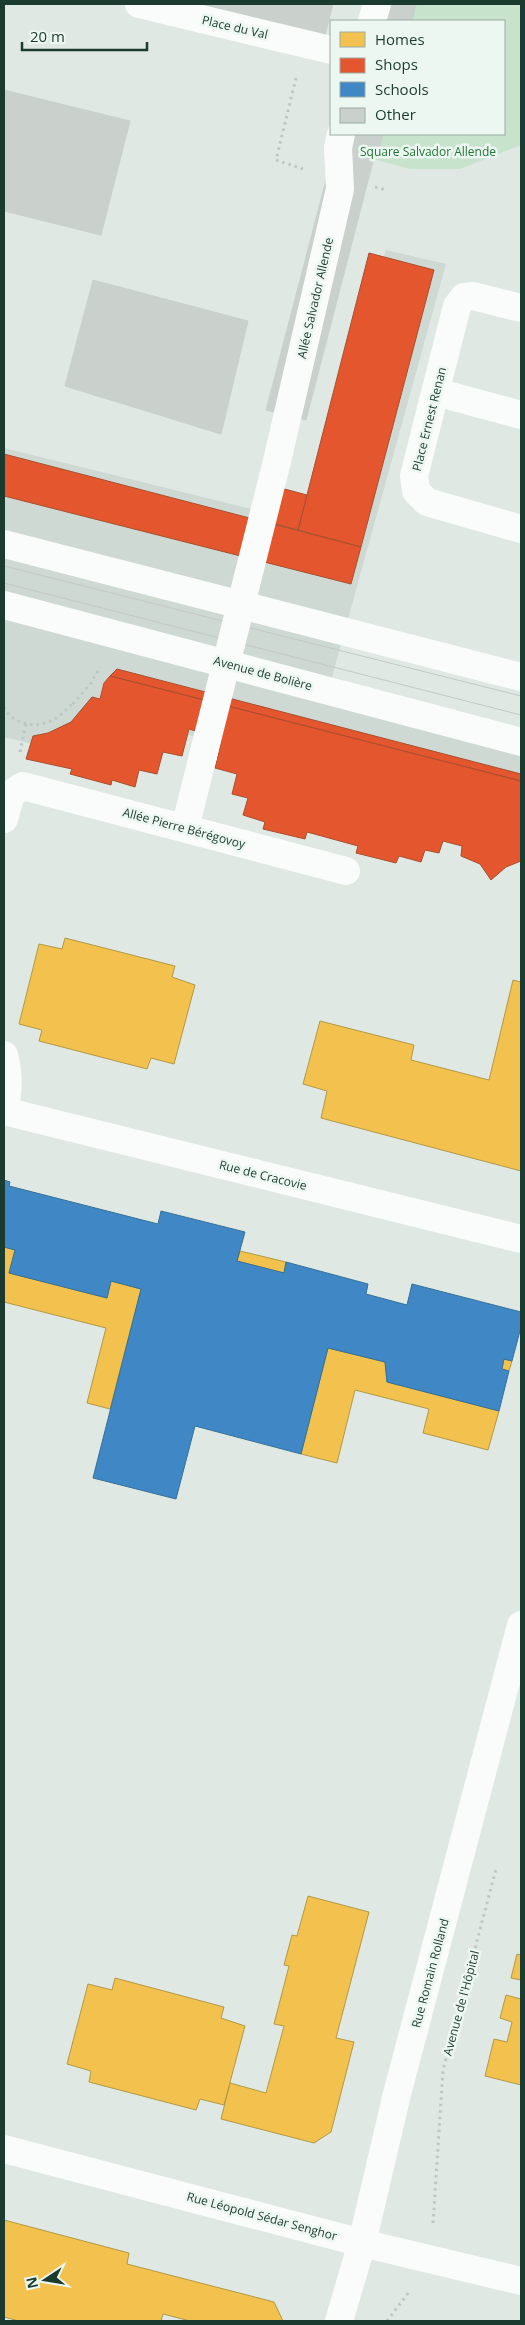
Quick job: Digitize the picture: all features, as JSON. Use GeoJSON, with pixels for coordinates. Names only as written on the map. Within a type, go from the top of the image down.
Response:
{"type":"FeatureCollection","features":[{"type":"Feature","properties":{"kind":"street","name":"Place du Val"},"geometry":{"type":"LineString","coordinates":[[139,4],[330,50]]}},
{"type":"Feature","properties":{"kind":"street"},"geometry":{"type":"LineString","coordinates":[[372,20],[377,4]]}},
{"type":"Feature","properties":{"kind":"street","name":"Allée Salvador Allende"},"geometry":{"type":"LineString","coordinates":[[185,828],[277,461],[340,189],[338,148],[341,135]]}},
{"type":"Feature","properties":{"kind":"street","name":"Place Ernest Renan"},"geometry":{"type":"LineString","coordinates":[[521,308],[474,296],[464,297],[457,306],[414,476],[416,491],[427,502],[521,529]]}},
{"type":"Feature","properties":{"kind":"street"},"geometry":{"type":"LineString","coordinates":[[436,392],[521,415]]}},
{"type":"Feature","properties":{"kind":"street"},"geometry":{"type":"LineString","coordinates":[[4,544],[521,677]]}},
{"type":"Feature","properties":{"kind":"street","name":"Avenue de Bolière"},"geometry":{"type":"LineString","coordinates":[[4,605],[521,742]]}},
{"type":"Feature","properties":{"kind":"street","name":"Allée Pierre Bérégovoy"},"geometry":{"type":"LineString","coordinates":[[4,819],[11,794],[23,786],[346,871]]}},
{"type":"Feature","properties":{"kind":"street"},"geometry":{"type":"LineString","coordinates":[[4,1055],[7,1066],[9,1094],[4,1110]]}},
{"type":"Feature","properties":{"kind":"street","name":"Rue de Cracovie"},"geometry":{"type":"LineString","coordinates":[[4,1110],[521,1239]]}},
{"type":"Feature","properties":{"kind":"street","name":"Rue Romain Rolland"},"geometry":{"type":"LineString","coordinates":[[339,2321],[362,2243],[397,2094],[521,1625]]}},
{"type":"Feature","properties":{"kind":"street","name":"Rue Léopold Sédar Senghor"},"geometry":{"type":"LineString","coordinates":[[4,2149],[362,2243],[521,2280]]}},
{"type":"Feature","properties":{"kind":"path"},"geometry":{"type":"LineString","coordinates":[[305,43],[276,160],[309,171]]}},
{"type":"Feature","properties":{"kind":"path"},"geometry":{"type":"LineString","coordinates":[[4,706],[17,721],[35,725],[52,721],[71,705],[91,683]]}},
{"type":"Feature","properties":{"kind":"path","name":"Avenue de l'Hôpital"},"geometry":{"type":"LineString","coordinates":[[432,2229],[443,2070],[497,1868]]}},
{"type":"Feature","properties":{"kind":"path"},"geometry":{"type":"LineString","coordinates":[[387,2321],[410,2291]]}},
{"type":"Feature","properties":{"kind":"shaded area"},"geometry":{"type":"Polygon","coordinates":[[[386,250],[446,264],[332,677],[521,734],[521,825],[122,717],[53,749],[4,737],[4,448],[308,523],[386,250]]]}},
{"type":"Feature","properties":{"kind":"green space","name":"Square Salvador Allende"},"geometry":{"type":"Polygon","coordinates":[[[379,4],[521,4],[521,145],[460,169],[410,169],[341,150],[345,135],[505,135],[505,20],[375,20],[379,4]]]}},
{"type":"Feature","properties":{"kind":"building: Homes"},"geometry":{"type":"Polygon","coordinates":[[[65,938],[175,966],[172,977],[195,985],[174,1064],[151,1058],[147,1069],[39,1041],[42,1030],[19,1024],[39,944],[62,949],[65,938]]]}},
{"type":"Feature","properties":{"kind":"building: Homes"},"geometry":{"type":"Polygon","coordinates":[[[513,980],[521,982],[521,1171],[321,1118],[327,1091],[303,1084],[320,1021],[414,1045],[411,1060],[489,1080],[513,980]]]}},
{"type":"Feature","properties":{"kind":"building: Homes"},"geometry":{"type":"Polygon","coordinates":[[[4,1247],[15,1250],[9,1273],[107,1298],[111,1281],[141,1289],[110,1409],[87,1403],[106,1328],[4,1302],[4,1247]]]}},
{"type":"Feature","properties":{"kind":"building: Homes"},"geometry":{"type":"Polygon","coordinates":[[[240,1251],[286,1262],[284,1273],[237,1261],[240,1251]]]}},
{"type":"Feature","properties":{"kind":"building: Homes"},"geometry":{"type":"Polygon","coordinates":[[[328,1348],[385,1362],[387,1382],[499,1411],[488,1450],[423,1433],[429,1409],[355,1390],[337,1463],[301,1454],[328,1348]]]}},
{"type":"Feature","properties":{"kind":"building: Homes"},"geometry":{"type":"Polygon","coordinates":[[[504,1359],[512,1361],[509,1371],[502,1369],[504,1359]]]}},
{"type":"Feature","properties":{"kind":"building: Homes"},"geometry":{"type":"Polygon","coordinates":[[[308,1896],[369,1912],[336,2038],[354,2042],[331,2132],[314,2143],[221,2119],[230,2083],[266,2093],[284,2026],[274,2024],[289,1966],[284,1965],[292,1935],[297,1936],[308,1896]]]}},
{"type":"Feature","properties":{"kind":"building: Homes"},"geometry":{"type":"Polygon","coordinates":[[[517,1954],[521,1955],[521,1980],[511,1978],[517,1954]]]}},
{"type":"Feature","properties":{"kind":"building: Homes"},"geometry":{"type":"Polygon","coordinates":[[[115,1978],[224,2007],[221,2018],[245,2026],[224,2105],[200,2099],[196,2110],[89,2082],[91,2071],[67,2064],[88,1984],[112,1990],[115,1978]]]}},
{"type":"Feature","properties":{"kind":"building: Homes"},"geometry":{"type":"Polygon","coordinates":[[[506,1995],[521,1999],[521,2085],[485,2076],[494,2039],[507,2042],[512,2022],[500,2018],[506,1995]]]}},
{"type":"Feature","properties":{"kind":"building: Homes"},"geometry":{"type":"Polygon","coordinates":[[[4,2220],[129,2253],[127,2264],[274,2302],[283,2321],[190,2321],[163,2314],[161,2321],[19,2321],[4,2317],[4,2220]]]}},
{"type":"Feature","properties":{"kind":"building: Shops"},"geometry":{"type":"Polygon","coordinates":[[[369,253],[434,270],[361,547],[298,530],[369,253]]]}},
{"type":"Feature","properties":{"kind":"building: Shops"},"geometry":{"type":"Polygon","coordinates":[[[4,454],[361,547],[351,584],[4,496],[4,454]]]}},
{"type":"Feature","properties":{"kind":"building: Shops"},"geometry":{"type":"Polygon","coordinates":[[[262,483],[307,495],[298,530],[252,518],[262,483]]]}},
{"type":"Feature","properties":{"kind":"building: Shops"},"geometry":{"type":"Polygon","coordinates":[[[117,669],[521,774],[521,781],[110,676],[117,669]]]}},
{"type":"Feature","properties":{"kind":"building: Shops"},"geometry":{"type":"Polygon","coordinates":[[[110,676],[521,781],[521,861],[506,867],[491,880],[480,864],[461,856],[462,846],[443,841],[439,853],[425,850],[421,862],[399,856],[396,863],[356,853],[358,846],[307,832],[305,839],[263,829],[265,822],[243,815],[248,798],[232,794],[237,774],[215,768],[222,739],[189,729],[182,756],[163,752],[157,774],[139,770],[135,787],[112,780],[111,785],[70,774],[72,769],[26,759],[33,736],[48,733],[71,722],[92,697],[100,699],[104,683],[110,676]]]}},
{"type":"Feature","properties":{"kind":"building: Schools"},"geometry":{"type":"Polygon","coordinates":[[[4,1180],[10,1182],[9,1186],[158,1224],[161,1211],[245,1232],[237,1261],[284,1273],[286,1262],[368,1284],[366,1294],[407,1305],[412,1284],[521,1312],[521,1327],[512,1361],[504,1359],[502,1369],[509,1371],[499,1411],[387,1382],[385,1362],[328,1348],[301,1454],[195,1426],[176,1499],[93,1478],[141,1289],[111,1281],[107,1298],[9,1273],[15,1250],[4,1247],[4,1180]]]}},
{"type":"Feature","properties":{"kind":"building: Other"},"geometry":{"type":"Polygon","coordinates":[[[190,4],[333,4],[324,39],[190,4]]]}},
{"type":"Feature","properties":{"kind":"building: Other"},"geometry":{"type":"Polygon","coordinates":[[[371,4],[416,4],[412,20],[367,20],[371,4]]]}},
{"type":"Feature","properties":{"kind":"building: Other"},"geometry":{"type":"Polygon","coordinates":[[[4,90],[130,121],[101,235],[4,211],[4,90]]]}},
{"type":"Feature","properties":{"kind":"building: Other"},"geometry":{"type":"Polygon","coordinates":[[[338,135],[383,135],[378,155],[375,154],[306,420],[266,410],[338,135]]]}},
{"type":"Feature","properties":{"kind":"building: Other"},"geometry":{"type":"Polygon","coordinates":[[[93,280],[248,321],[221,434],[65,386],[93,280]]]}},
{"type":"Feature","properties":{"kind":"tram line"},"geometry":{"type":"LineString","coordinates":[[4,566],[521,696]]}},
{"type":"Feature","properties":{"kind":"tram line"},"geometry":{"type":"LineString","coordinates":[[4,583],[521,715]]}}]}
